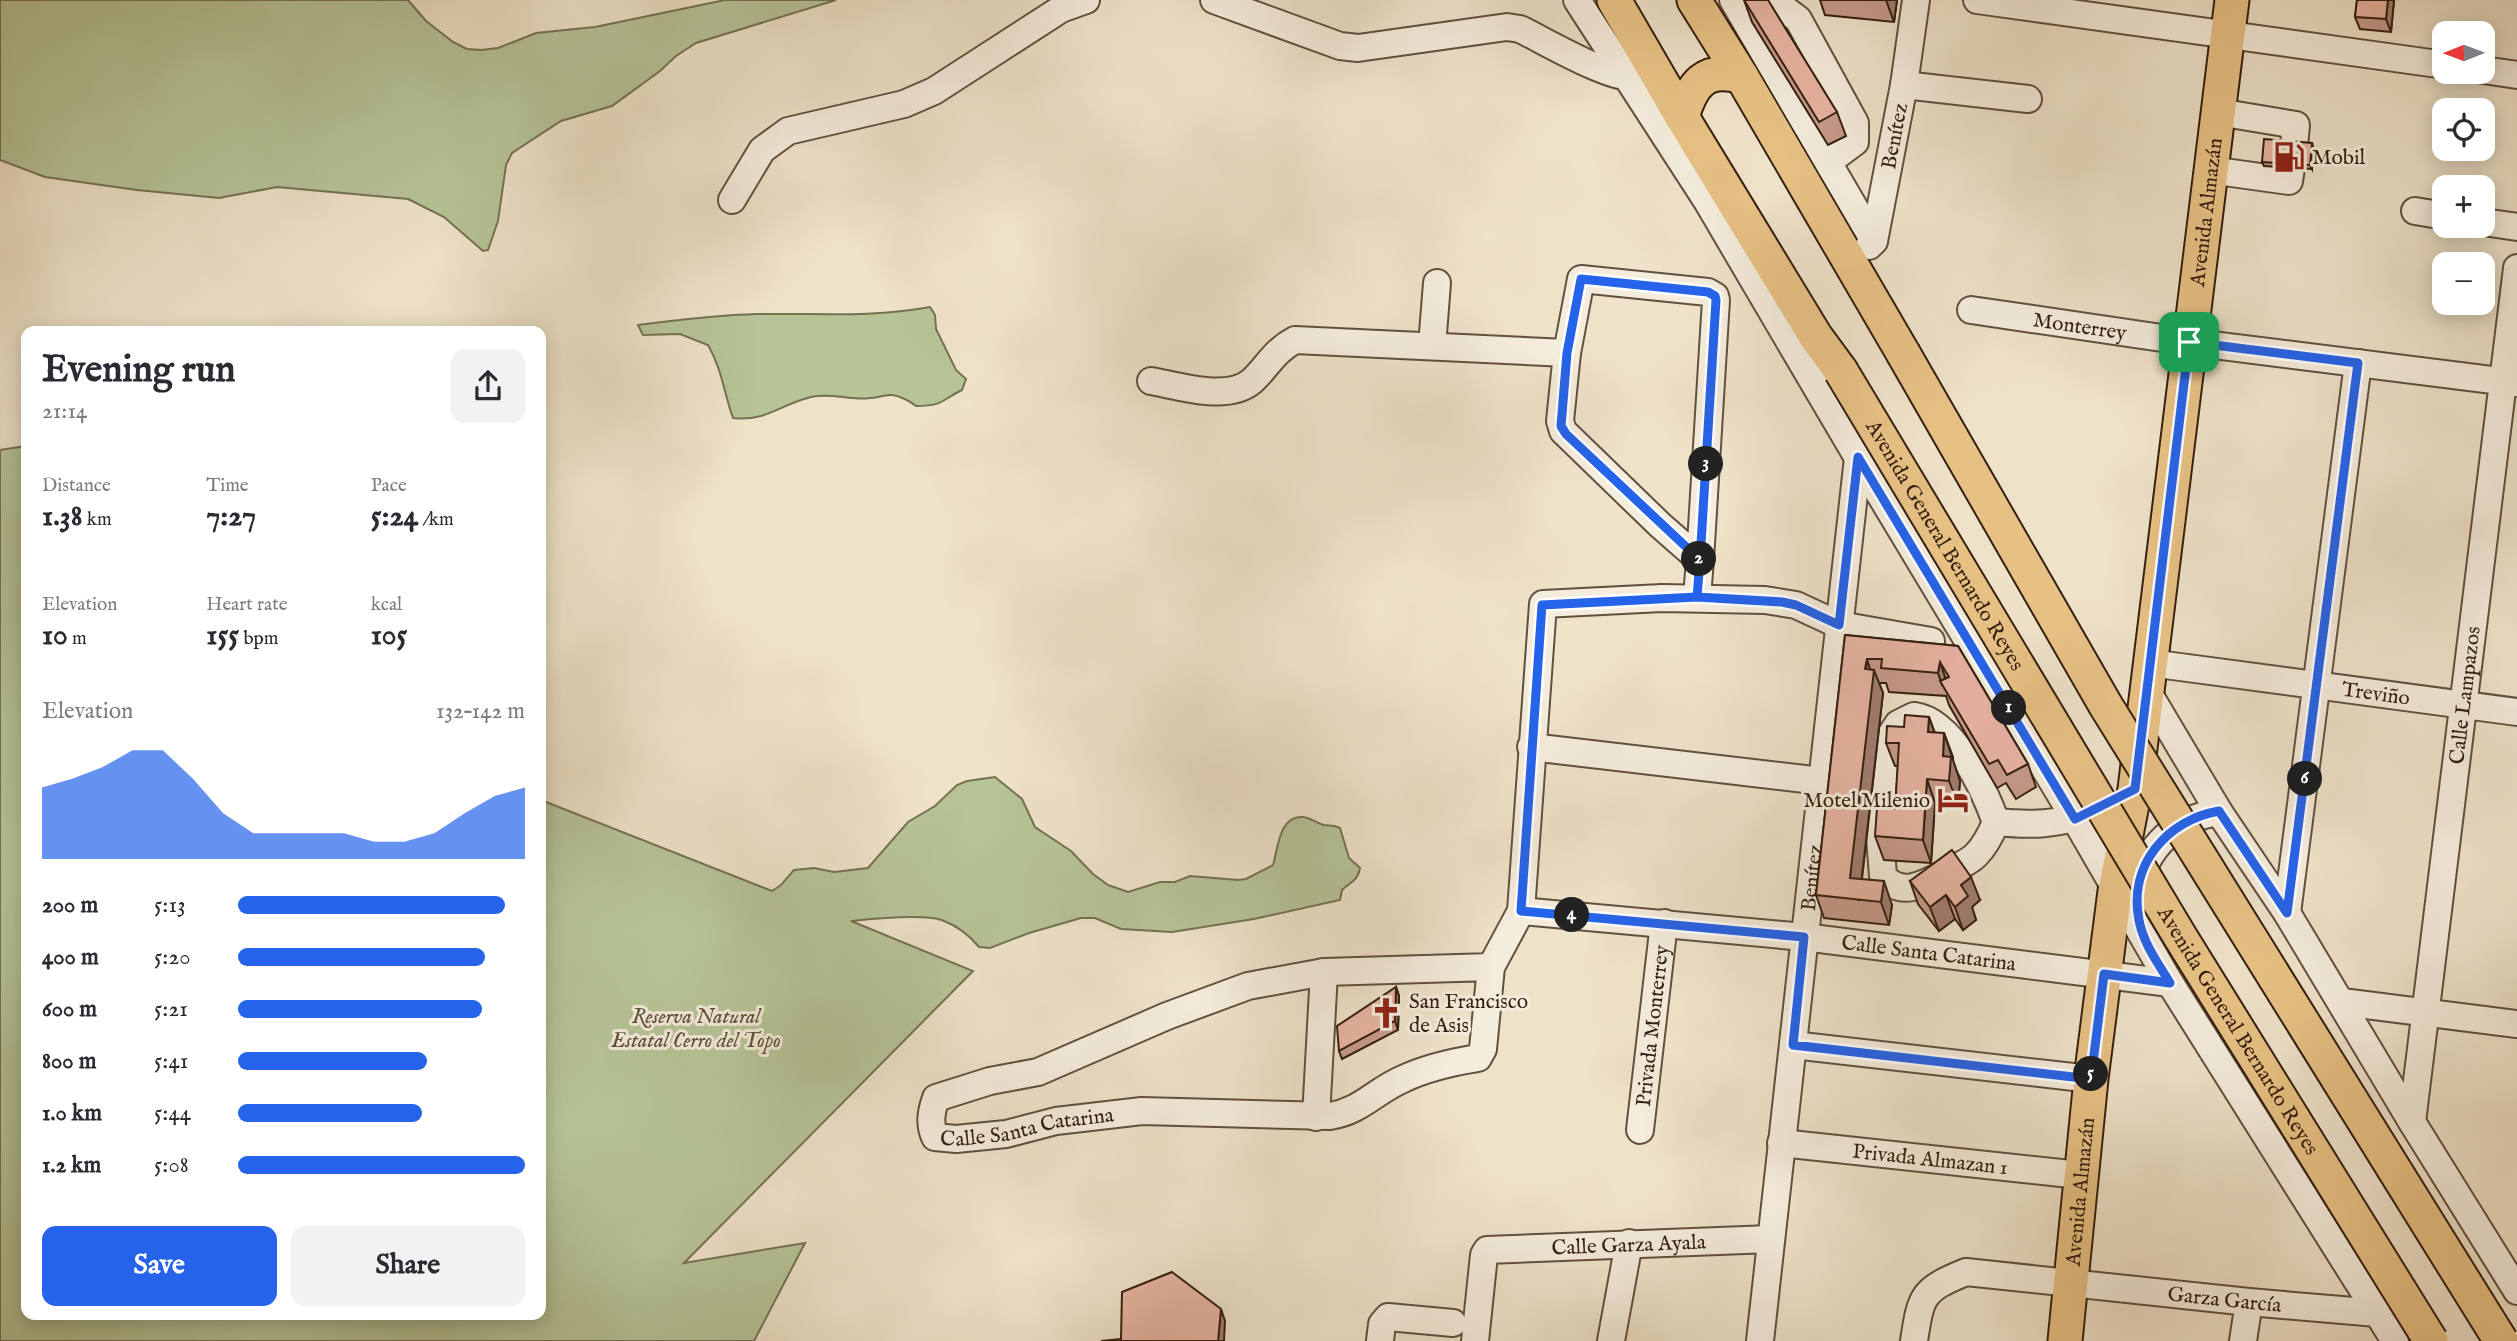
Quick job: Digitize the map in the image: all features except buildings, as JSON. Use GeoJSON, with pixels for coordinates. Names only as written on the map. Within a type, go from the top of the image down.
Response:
{"type":"FeatureCollection","features":[{"type":"Feature","properties":{"kind":"main road","name":"Avenida General Bernardo Reyes"},"geometry":{"type":"LineString","coordinates":[[1614,0],[1642,76],[1682,117],[1717,195],[1841,371],[2181,938],[2431,1341]]}},
{"type":"Feature","properties":{"kind":"main road"},"geometry":{"type":"LineString","coordinates":[[1693,0],[1742,77],[2106,706],[2501,1341]]}},
{"type":"Feature","properties":{"kind":"main road","name":"Avenida Almazán"},"geometry":{"type":"LineString","coordinates":[[2065,1341],[2080,1175],[2104,974],[2115,891],[2135,789],[2232,0]]}},
{"type":"Feature","properties":{"kind":"main road"},"geometry":{"type":"LineString","coordinates":[[1682,117],[1693,88],[1703,79],[1729,73],[1742,77]]}},
{"type":"Feature","properties":{"kind":"street"},"geometry":{"type":"LineString","coordinates":[[732,200],[762,150],[788,131],[904,104],[934,91],[1061,9],[1086,0]]}},
{"type":"Feature","properties":{"kind":"street"},"geometry":{"type":"LineString","coordinates":[[1214,0],[1340,46],[1358,48],[1507,27],[1520,29],[1596,66],[1642,76]]}},
{"type":"Feature","properties":{"kind":"street"},"geometry":{"type":"LineString","coordinates":[[1577,0],[1642,76],[1717,195],[1858,457],[2170,983],[2388,1332]]}},
{"type":"Feature","properties":{"kind":"street"},"geometry":{"type":"LineString","coordinates":[[1733,0],[1874,241],[1851,265]]}},
{"type":"Feature","properties":{"kind":"street","name":"Benítez"},"geometry":{"type":"LineString","coordinates":[[1874,241],[1904,85],[1916,0]]}},
{"type":"Feature","properties":{"kind":"street"},"geometry":{"type":"LineString","coordinates":[[1978,0],[2432,63]]}},
{"type":"Feature","properties":{"kind":"street"},"geometry":{"type":"LineString","coordinates":[[1775,2],[1798,19],[1855,123],[1855,142],[1828,162]]}},
{"type":"Feature","properties":{"kind":"street"},"geometry":{"type":"LineString","coordinates":[[2496,72],[2517,75]]}},
{"type":"Feature","properties":{"kind":"street"},"geometry":{"type":"LineString","coordinates":[[1904,85],[2028,99]]}},
{"type":"Feature","properties":{"kind":"street"},"geometry":{"type":"LineString","coordinates":[[2210,170],[2289,181],[2296,125],[2218,112]]}},
{"type":"Feature","properties":{"kind":"street"},"geometry":{"type":"LineString","coordinates":[[2415,211],[2432,214]]}},
{"type":"Feature","properties":{"kind":"street"},"geometry":{"type":"LineString","coordinates":[[2495,224],[2517,227]]}},
{"type":"Feature","properties":{"kind":"street","name":"Calle Lampazos"},"geometry":{"type":"LineString","coordinates":[[2412,1122],[2463,706],[2510,382],[2517,268]]}},
{"type":"Feature","properties":{"kind":"street"},"geometry":{"type":"LineString","coordinates":[[1697,597],[1700,560],[1716,300],[1714,294],[1581,279],[1567,353],[1560,421],[1563,430],[1660,525],[1700,560]]}},
{"type":"Feature","properties":{"kind":"street"},"geometry":{"type":"LineString","coordinates":[[1432,346],[1437,283]]}},
{"type":"Feature","properties":{"kind":"street","name":"Monterrey"},"geometry":{"type":"LineString","coordinates":[[1971,310],[2189,342],[2510,382]]}},
{"type":"Feature","properties":{"kind":"street"},"geometry":{"type":"LineString","coordinates":[[1151,381],[1219,392],[1233,391],[1251,382],[1273,356],[1295,340],[1567,353]]}},
{"type":"Feature","properties":{"kind":"street"},"geometry":{"type":"LineString","coordinates":[[2287,913],[2358,363]]}},
{"type":"Feature","properties":{"kind":"street","name":"Benítez"},"geometry":{"type":"LineString","coordinates":[[1760,1341],[1858,457]]}},
{"type":"Feature","properties":{"kind":"street"},"geometry":{"type":"LineString","coordinates":[[1317,1116],[1324,972],[1490,967],[1521,911],[1543,604],[1697,597],[1782,602],[1796,605],[1839,625],[1931,641]]}},
{"type":"Feature","properties":{"kind":"street"},"geometry":{"type":"LineString","coordinates":[[2149,677],[2219,811],[2287,913],[2517,1291]]}},
{"type":"Feature","properties":{"kind":"street","name":"Treviño"},"geometry":{"type":"LineString","coordinates":[[2149,677],[2318,686],[2517,712]]}},
{"type":"Feature","properties":{"kind":"street"},"geometry":{"type":"LineString","coordinates":[[1914,716],[1921,717],[1945,732],[1985,792],[1996,822],[1984,845],[1971,860],[1918,888],[1904,888],[1888,882],[1881,867],[1880,837],[1890,736],[1898,724],[1914,716]]}},
{"type":"Feature","properties":{"kind":"street"},"geometry":{"type":"LineString","coordinates":[[1531,747],[1822,782]]}},
{"type":"Feature","properties":{"kind":"street"},"geometry":{"type":"LineString","coordinates":[[1996,822],[2032,825],[2075,819],[2135,789]]}},
{"type":"Feature","properties":{"kind":"street"},"geometry":{"type":"LineString","coordinates":[[2147,944],[2139,922],[2137,894],[2150,855],[2168,833],[2180,825],[2192,818],[2219,811]]}},
{"type":"Feature","properties":{"kind":"street","name":"Calle Santa Catarina"},"geometry":{"type":"LineString","coordinates":[[1521,911],[1804,937],[2170,983]]}},
{"type":"Feature","properties":{"kind":"street","name":"Privada Monterrey"},"geometry":{"type":"LineString","coordinates":[[1640,1130],[1664,923]]}},
{"type":"Feature","properties":{"kind":"street","name":"Calle Santa Catarina"},"geometry":{"type":"LineString","coordinates":[[1324,972],[1248,986],[1167,1016],[1038,1072],[990,1081],[936,1098],[931,1115],[935,1138],[956,1139],[1006,1134],[1056,1121],[1142,1111],[1317,1116],[1349,1113],[1404,1078],[1478,1058],[1483,1049],[1490,967]]}},
{"type":"Feature","properties":{"kind":"street"},"geometry":{"type":"LineString","coordinates":[[2342,1002],[2517,1024]]}},
{"type":"Feature","properties":{"kind":"street"},"geometry":{"type":"LineString","coordinates":[[1793,1045],[2091,1079]]}},
{"type":"Feature","properties":{"kind":"street","name":"Privada Almazan 1"},"geometry":{"type":"LineString","coordinates":[[1782,1143],[2080,1175]]}},
{"type":"Feature","properties":{"kind":"street","name":"Calle Garza Ayala"},"geometry":{"type":"LineString","coordinates":[[1475,1341],[1487,1250],[1771,1239]]}},
{"type":"Feature","properties":{"kind":"street"},"geometry":{"type":"LineString","coordinates":[[1611,1341],[1629,1243]]}},
{"type":"Feature","properties":{"kind":"street","name":"Garza García"},"geometry":{"type":"LineString","coordinates":[[1914,1341],[1919,1304],[1938,1284],[1966,1272],[2249,1302],[2388,1332]]}},
{"type":"Feature","properties":{"kind":"street"},"geometry":{"type":"LineString","coordinates":[[2243,1341],[2249,1302]]}},
{"type":"Feature","properties":{"kind":"street"},"geometry":{"type":"LineString","coordinates":[[1380,1341],[1382,1324],[1388,1317],[1453,1323]]}},
{"type":"Feature","properties":{"kind":"green space"},"geometry":{"type":"Polygon","coordinates":[[[0,0],[408,0],[426,21],[453,42],[467,49],[481,50],[498,48],[536,33],[595,27],[725,0],[836,0],[696,43],[612,106],[561,121],[512,153],[506,165],[498,221],[488,250],[483,251],[444,217],[408,199],[277,187],[219,198],[45,177],[0,160],[0,0]]]}},
{"type":"Feature","properties":{"kind":"green space"},"geometry":{"type":"Polygon","coordinates":[[[930,307],[935,315],[936,329],[956,370],[966,379],[962,390],[942,402],[925,406],[916,406],[892,395],[863,399],[818,396],[745,419],[733,418],[720,372],[708,345],[680,334],[643,335],[638,325],[727,315],[865,314],[930,307]]]}},
{"type":"Feature","properties":{"kind":"green space","name":"Reserva Natural Estatal Cerro del Topo"},"geometry":{"type":"Polygon","coordinates":[[[21,447],[21,1320],[546,1320],[546,802],[772,891],[794,870],[814,868],[834,872],[868,868],[908,822],[935,806],[957,785],[995,777],[1022,799],[1035,827],[1071,851],[1108,885],[1128,892],[1190,876],[1246,879],[1273,865],[1284,827],[1289,821],[1303,817],[1340,828],[1349,858],[1360,868],[1359,872],[1356,879],[1342,890],[1340,900],[1254,919],[1172,932],[1121,929],[1095,918],[1081,918],[990,948],[979,947],[949,923],[936,919],[898,917],[851,921],[973,971],[684,1263],[805,1243],[754,1341],[0,1341],[0,450],[21,447]]]}},
{"type":"Feature","properties":{"kind":"place","name":"Mobil"},"geometry":{"type":"Point","coordinates":[2289,157]}},
{"type":"Feature","properties":{"kind":"place","name":"Motel Milenio"},"geometry":{"type":"Point","coordinates":[1953,800]}},
{"type":"Feature","properties":{"kind":"place","name":"San Francisco de Asis"},"geometry":{"type":"Point","coordinates":[1386,1013]}},
{"type":"Feature","properties":{"kind":"route"},"geometry":{"type":"LineString","coordinates":[[2189,342],[2135,789],[2075,819],[1858,457],[1839,625],[1796,605],[1782,602],[1697,597],[1700,560],[1660,525],[1566,434],[1561,426],[1567,353],[1581,279],[1708,292],[1715,296],[1716,300],[1700,560],[1697,597],[1542,605],[1521,911],[1804,937],[1793,1045],[2091,1079],[2104,974],[2170,983],[2147,944],[2137,908],[2137,894],[2144,867],[2168,833],[2192,818],[2219,811],[2287,913],[2358,363],[2189,342]]}}]}
